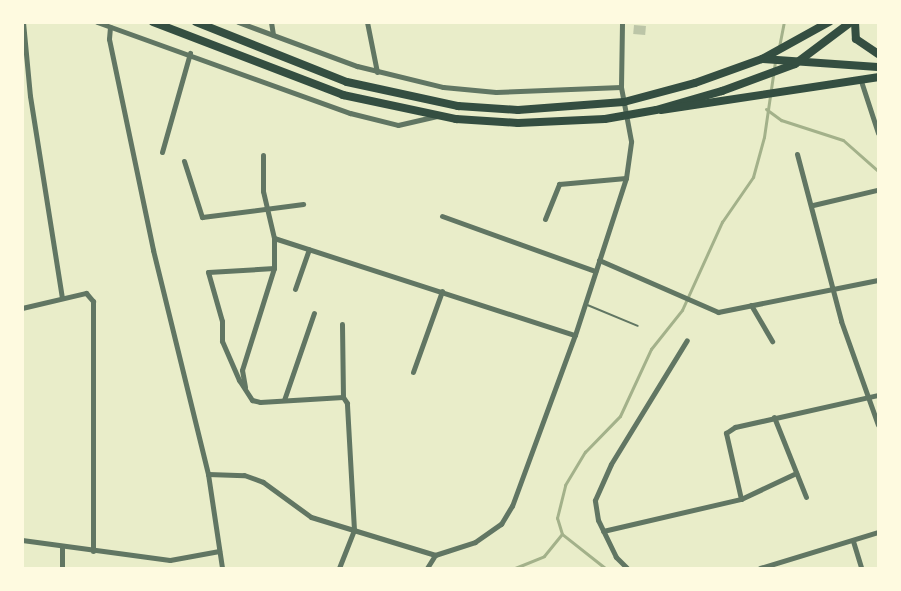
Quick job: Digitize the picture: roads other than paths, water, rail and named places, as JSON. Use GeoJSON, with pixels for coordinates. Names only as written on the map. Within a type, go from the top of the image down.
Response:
{"type":"FeatureCollection","features":[{"type":"Feature","properties":{"kind":"main road"},"geometry":{"type":"LineString","coordinates":[[153,22],[343,95],[438,116],[518,123],[626,116],[656,110],[722,91],[784,65],[879,67]]}},
{"type":"Feature","properties":{"kind":"main road"},"geometry":{"type":"LineString","coordinates":[[196,22],[347,82],[415,99],[518,110],[624,102],[717,76],[784,49],[828,22]]}},
{"type":"Feature","properties":{"kind":"main road"},"geometry":{"type":"LineString","coordinates":[[795,64],[853,22],[856,39],[879,54]]}},
{"type":"Feature","properties":{"kind":"main road"},"geometry":{"type":"LineString","coordinates":[[762,59],[784,65]]}},
{"type":"Feature","properties":{"kind":"main road"},"geometry":{"type":"LineString","coordinates":[[656,110],[726,102],[879,78]]}},
{"type":"Feature","properties":{"kind":"street"},"geometry":{"type":"LineString","coordinates":[[23,22],[30,96],[62,297]]}},
{"type":"Feature","properties":{"kind":"street"},"geometry":{"type":"LineString","coordinates":[[96,22],[190,53],[350,112],[388,122],[408,124],[438,116]]}},
{"type":"Feature","properties":{"kind":"street"},"geometry":{"type":"LineString","coordinates":[[238,22],[377,72],[443,87],[496,92],[621,87]]}},
{"type":"Feature","properties":{"kind":"street"},"geometry":{"type":"LineString","coordinates":[[271,22],[273,35]]}},
{"type":"Feature","properties":{"kind":"street"},"geometry":{"type":"LineString","coordinates":[[367,22],[377,72]]}},
{"type":"Feature","properties":{"kind":"street"},"geometry":{"type":"LineString","coordinates":[[208,474],[244,475],[263,483],[311,517],[435,555],[475,542],[501,524],[512,506],[575,335],[626,178],[631,141],[621,87],[622,22]]}},
{"type":"Feature","properties":{"kind":"street"},"geometry":{"type":"LineString","coordinates":[[110,27],[109,39],[153,250],[208,474],[222,568]]}},
{"type":"Feature","properties":{"kind":"street"},"geometry":{"type":"LineString","coordinates":[[162,152],[190,53]]}},
{"type":"Feature","properties":{"kind":"street"},"geometry":{"type":"LineString","coordinates":[[861,81],[879,133]]}},
{"type":"Feature","properties":{"kind":"street"},"geometry":{"type":"LineString","coordinates":[[22,96],[30,96]]}},
{"type":"Feature","properties":{"kind":"street"},"geometry":{"type":"LineString","coordinates":[[797,154],[813,206],[832,289],[879,425]]}},
{"type":"Feature","properties":{"kind":"street"},"geometry":{"type":"LineString","coordinates":[[247,393],[242,370],[274,268],[274,238],[267,207],[263,155]]}},
{"type":"Feature","properties":{"kind":"street"},"geometry":{"type":"LineString","coordinates":[[184,161],[202,217],[303,204]]}},
{"type":"Feature","properties":{"kind":"street"},"geometry":{"type":"LineString","coordinates":[[545,219],[559,184],[626,178]]}},
{"type":"Feature","properties":{"kind":"street"},"geometry":{"type":"LineString","coordinates":[[813,206],[877,190]]}},
{"type":"Feature","properties":{"kind":"street"},"geometry":{"type":"LineString","coordinates":[[442,216],[595,272]]}},
{"type":"Feature","properties":{"kind":"street"},"geometry":{"type":"LineString","coordinates":[[274,238],[575,335]]}},
{"type":"Feature","properties":{"kind":"street"},"geometry":{"type":"LineString","coordinates":[[295,288],[309,249]]}},
{"type":"Feature","properties":{"kind":"street"},"geometry":{"type":"LineString","coordinates":[[599,260],[717,312],[879,280]]}},
{"type":"Feature","properties":{"kind":"street"},"geometry":{"type":"LineString","coordinates":[[274,268],[208,272],[222,321],[225,353],[252,400],[343,397]]}},
{"type":"Feature","properties":{"kind":"street"},"geometry":{"type":"LineString","coordinates":[[413,372],[442,291]]}},
{"type":"Feature","properties":{"kind":"street"},"geometry":{"type":"LineString","coordinates":[[22,308],[62,297],[86,293],[91,296],[93,551]]}},
{"type":"Feature","properties":{"kind":"street"},"geometry":{"type":"LineString","coordinates":[[751,305],[772,341]]}},
{"type":"Feature","properties":{"kind":"street"},"geometry":{"type":"LineString","coordinates":[[284,400],[314,313]]}},
{"type":"Feature","properties":{"kind":"street"},"geometry":{"type":"LineString","coordinates":[[339,568],[354,530],[347,403],[343,397],[342,324]]}},
{"type":"Feature","properties":{"kind":"street"},"geometry":{"type":"LineString","coordinates":[[627,568],[603,531],[595,510],[600,488],[687,340]]}},
{"type":"Feature","properties":{"kind":"street"},"geometry":{"type":"LineString","coordinates":[[741,499],[726,433],[774,417],[879,395]]}},
{"type":"Feature","properties":{"kind":"street"},"geometry":{"type":"LineString","coordinates":[[774,417],[806,497]]}},
{"type":"Feature","properties":{"kind":"street"},"geometry":{"type":"LineString","coordinates":[[603,531],[741,499],[796,473]]}},
{"type":"Feature","properties":{"kind":"street"},"geometry":{"type":"LineString","coordinates":[[760,568],[784,565],[879,532]]}},
{"type":"Feature","properties":{"kind":"street"},"geometry":{"type":"LineString","coordinates":[[22,540],[62,548],[170,560],[219,551]]}},
{"type":"Feature","properties":{"kind":"street"},"geometry":{"type":"LineString","coordinates":[[853,541],[861,568]]}},
{"type":"Feature","properties":{"kind":"street"},"geometry":{"type":"LineString","coordinates":[[62,548],[62,568]]}},
{"type":"Feature","properties":{"kind":"street"},"geometry":{"type":"LineString","coordinates":[[427,568],[435,555]]}},
{"type":"Feature","properties":{"kind":"street"},"geometry":{"type":"LineString","coordinates":[[170,560],[170,568]]}},
{"type":"Feature","properties":{"kind":"lane"},"geometry":{"type":"LineString","coordinates":[[585,304],[638,326]]}},
{"type":"Feature","properties":{"kind":"waterway"},"geometry":{"type":"LineString","coordinates":[[779,47],[784,22]]}},
{"type":"Feature","properties":{"kind":"waterway"},"geometry":{"type":"LineString","coordinates":[[605,568],[562,534],[557,518],[565,485],[585,452],[620,416],[651,349],[682,310],[722,222],[753,177],[764,137],[775,62]]}},
{"type":"Feature","properties":{"kind":"waterway"},"geometry":{"type":"LineString","coordinates":[[766,109],[781,120],[843,140],[878,171]]}},
{"type":"Feature","properties":{"kind":"waterway"},"geometry":{"type":"LineString","coordinates":[[515,568],[544,556],[562,534]]}}]}
